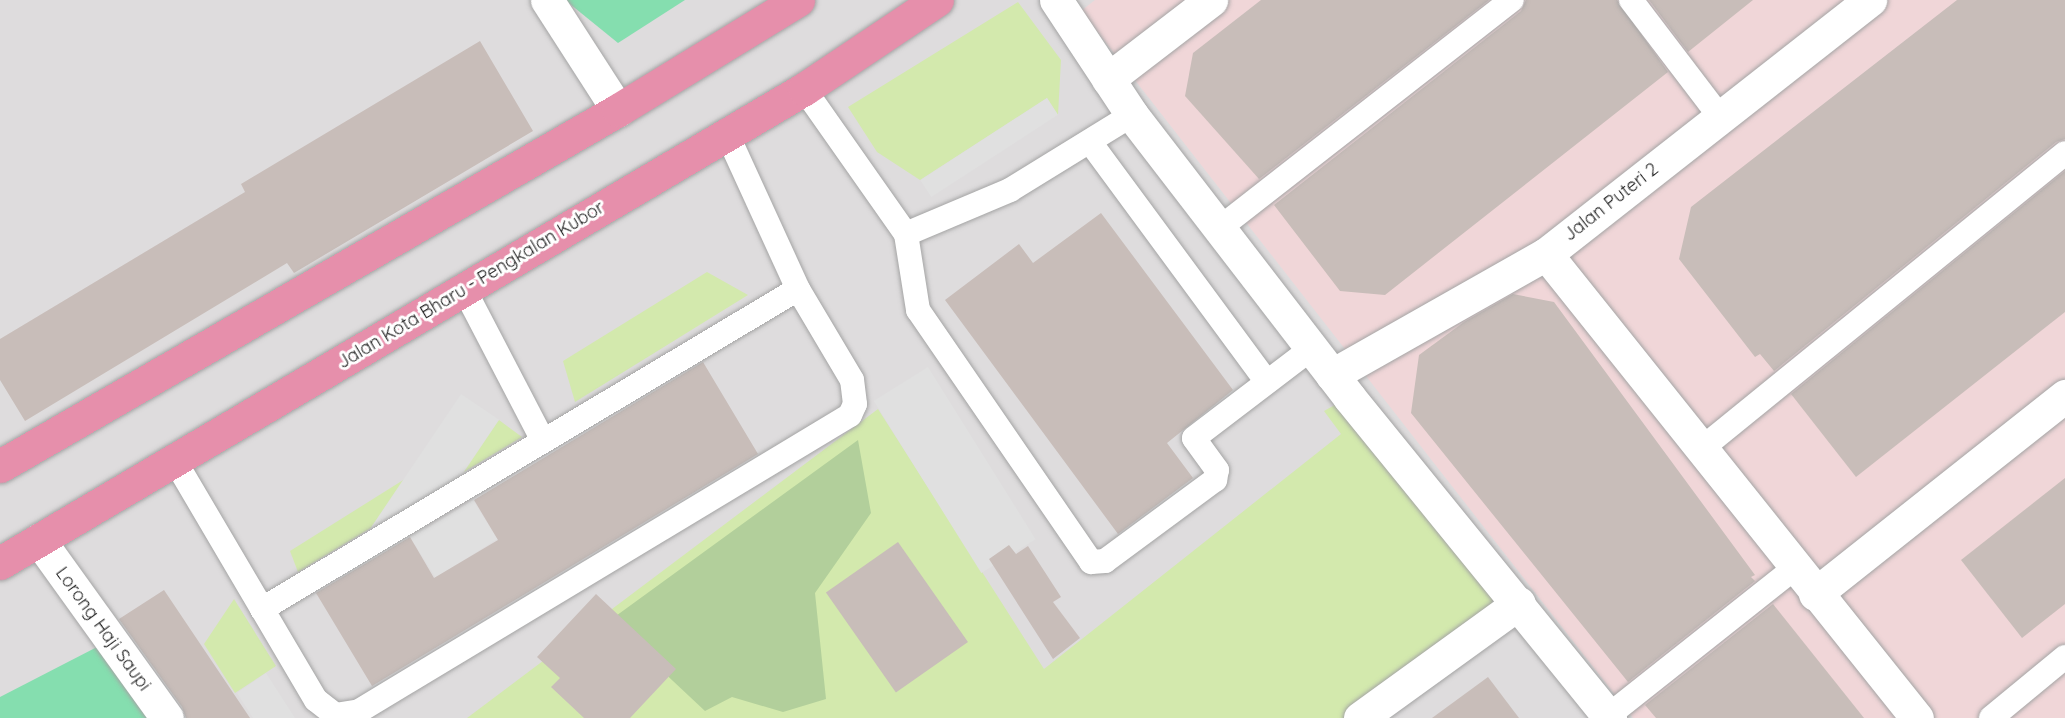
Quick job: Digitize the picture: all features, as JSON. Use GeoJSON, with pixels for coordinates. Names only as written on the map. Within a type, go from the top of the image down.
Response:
{"type":"FeatureCollection","features":[{"type":"Feature","properties":{"kind":"highway"},"geometry":{"type":"LineString","coordinates":[[1,463],[618,110],[798,0]]}},
{"type":"Feature","properties":{"kind":"highway","name":"Jalan Kota Bharu - Pengkalan Kubor"},"geometry":{"type":"LineString","coordinates":[[0,563],[804,89],[937,0]]}},
{"type":"Feature","properties":{"kind":"street"},"geometry":{"type":"LineString","coordinates":[[547,0],[618,110]]}},
{"type":"Feature","properties":{"kind":"street"},"geometry":{"type":"LineString","coordinates":[[1056,0],[1132,115],[1221,227],[1332,375],[1519,603],[1609,717]]}},
{"type":"Feature","properties":{"kind":"street"},"geometry":{"type":"LineString","coordinates":[[1108,79],[1211,0]]}},
{"type":"Feature","properties":{"kind":"street","name":"Jalan Puteri 2"},"geometry":{"type":"LineString","coordinates":[[1332,375],[1546,254],[1870,0]]}},
{"type":"Feature","properties":{"kind":"street"},"geometry":{"type":"LineString","coordinates":[[1546,254],[1815,594],[1917,718]]}},
{"type":"Feature","properties":{"kind":"street"},"geometry":{"type":"LineString","coordinates":[[1815,594],[2065,396]]}},
{"type":"Feature","properties":{"kind":"street","name":"Lorong Haji Saupi"},"geometry":{"type":"LineString","coordinates":[[39,540],[167,718]]}},
{"type":"Feature","properties":{"kind":"street"},"geometry":{"type":"LineString","coordinates":[[1360,718],[1519,603]]}},
{"type":"Feature","properties":{"kind":"lane"},"geometry":{"type":"LineString","coordinates":[[1221,227],[1512,0]]}},
{"type":"Feature","properties":{"kind":"lane"},"geometry":{"type":"LineString","coordinates":[[1631,0],[1720,117]]}},
{"type":"Feature","properties":{"kind":"lane"},"geometry":{"type":"LineString","coordinates":[[804,89],[906,234],[918,310],[1091,562],[1105,561],[1215,480],[1216,470],[1194,438],[1312,348]]}},
{"type":"Feature","properties":{"kind":"lane"},"geometry":{"type":"LineString","coordinates":[[906,234],[1010,190],[1132,115]]}},
{"type":"Feature","properties":{"kind":"lane"},"geometry":{"type":"LineString","coordinates":[[175,460],[316,700],[335,715],[348,715],[780,460],[841,423],[855,404],[852,380],[798,289],[727,134]]}},
{"type":"Feature","properties":{"kind":"lane"},"geometry":{"type":"LineString","coordinates":[[1090,142],[1267,382]]}},
{"type":"Feature","properties":{"kind":"lane"},"geometry":{"type":"LineString","coordinates":[[1701,449],[2065,153]]}},
{"type":"Feature","properties":{"kind":"lane"},"geometry":{"type":"LineString","coordinates":[[262,609],[798,289]]}},
{"type":"Feature","properties":{"kind":"lane"},"geometry":{"type":"LineString","coordinates":[[464,290],[543,441]]}},
{"type":"Feature","properties":{"kind":"lane"},"geometry":{"type":"LineString","coordinates":[[1609,717],[1795,568]]}},
{"type":"Feature","properties":{"kind":"lane"},"geometry":{"type":"LineString","coordinates":[[1991,718],[2065,657]]}},
{"type":"Feature","properties":{"kind":"shaded area"},"geometry":{"type":"Polygon","coordinates":[[[0,0],[2065,0],[2065,718],[0,718],[0,0]]]}},
{"type":"Feature","properties":{"kind":"shaded area"},"geometry":{"type":"Polygon","coordinates":[[[1095,0],[2065,0],[2065,718],[1633,718],[1081,11],[1095,0]]]}},
{"type":"Feature","properties":{"kind":"shaded area"},"geometry":{"type":"Polygon","coordinates":[[[1047,98],[1058,115],[931,197],[920,180],[1047,98]]]}},
{"type":"Feature","properties":{"kind":"shaded area"},"geometry":{"type":"Polygon","coordinates":[[[928,367],[1036,539],[981,573],[874,401],[928,367]]]}},
{"type":"Feature","properties":{"kind":"shaded area"},"geometry":{"type":"Polygon","coordinates":[[[461,394],[499,420],[376,602],[338,576],[461,394]]]}},
{"type":"Feature","properties":{"kind":"shaded area"},"geometry":{"type":"Polygon","coordinates":[[[473,500],[497,539],[435,578],[411,539],[473,500]]]}},
{"type":"Feature","properties":{"kind":"shaded area"},"geometry":{"type":"Polygon","coordinates":[[[266,673],[295,718],[253,718],[237,693],[266,673]]]}},
{"type":"Feature","properties":{"kind":"green space"},"geometry":{"type":"Polygon","coordinates":[[[565,0],[685,0],[618,43],[565,0]]]}},
{"type":"Feature","properties":{"kind":"green space"},"geometry":{"type":"Polygon","coordinates":[[[1018,2],[1061,60],[1058,115],[1047,98],[920,180],[877,152],[848,107],[1018,2]]]}},
{"type":"Feature","properties":{"kind":"green space"},"geometry":{"type":"Polygon","coordinates":[[[707,272],[748,295],[575,402],[563,361],[707,272]]]}},
{"type":"Feature","properties":{"kind":"green space"},"geometry":{"type":"Polygon","coordinates":[[[1349,397],[1519,603],[1360,718],[467,718],[878,409],[1044,669],[1341,434],[1324,411],[1349,397]]]}},
{"type":"Feature","properties":{"kind":"green space"},"geometry":{"type":"Polygon","coordinates":[[[499,420],[522,437],[298,572],[290,551],[499,420]]]}},
{"type":"Feature","properties":{"kind":"green space"},"geometry":{"type":"Polygon","coordinates":[[[858,440],[871,513],[815,593],[826,699],[783,712],[732,697],[705,711],[609,621],[858,440]]]}},
{"type":"Feature","properties":{"kind":"green space"},"geometry":{"type":"Polygon","coordinates":[[[234,599],[276,666],[235,693],[204,644],[234,599]]]}},
{"type":"Feature","properties":{"kind":"green space"},"geometry":{"type":"Polygon","coordinates":[[[97,647],[149,718],[0,718],[0,697],[97,647]]]}},
{"type":"Feature","properties":{"kind":"building"},"geometry":{"type":"Polygon","coordinates":[[[1261,0],[1489,0],[1259,179],[1185,96],[1193,53],[1261,0]]]}},
{"type":"Feature","properties":{"kind":"building"},"geometry":{"type":"Polygon","coordinates":[[[1526,0],[1617,0],[1668,72],[1385,295],[1340,291],[1274,205],[1521,11],[1526,0]]]}},
{"type":"Feature","properties":{"kind":"building"},"geometry":{"type":"Polygon","coordinates":[[[1649,0],[1753,0],[1688,52],[1649,0]]]}},
{"type":"Feature","properties":{"kind":"building"},"geometry":{"type":"Polygon","coordinates":[[[1957,0],[2065,0],[2065,139],[2056,142],[1774,371],[1760,354],[1755,357],[1679,259],[1691,207],[1957,0]]]}},
{"type":"Feature","properties":{"kind":"building"},"geometry":{"type":"Polygon","coordinates":[[[480,41],[533,131],[294,273],[287,263],[25,421],[0,380],[0,339],[245,192],[241,184],[480,41]]]}},
{"type":"Feature","properties":{"kind":"building"},"geometry":{"type":"Polygon","coordinates":[[[2065,171],[2065,312],[1856,477],[1791,394],[2065,171]]]}},
{"type":"Feature","properties":{"kind":"building"},"geometry":{"type":"Polygon","coordinates":[[[1101,213],[1233,390],[1167,443],[1193,478],[1118,534],[945,300],[1019,244],[1033,263],[1101,213]]]}},
{"type":"Feature","properties":{"kind":"building"},"geometry":{"type":"Polygon","coordinates":[[[1513,294],[1554,302],[1755,575],[1751,577],[1755,581],[1628,682],[1411,413],[1419,355],[1464,322],[1513,294]]]}},
{"type":"Feature","properties":{"kind":"building"},"geometry":{"type":"Polygon","coordinates":[[[703,362],[758,454],[372,686],[316,593],[410,537],[434,578],[498,540],[474,500],[703,362]]]}},
{"type":"Feature","properties":{"kind":"building"},"geometry":{"type":"Polygon","coordinates":[[[2065,478],[2065,604],[2022,638],[1961,560],[2065,478]]]}},
{"type":"Feature","properties":{"kind":"building"},"geometry":{"type":"Polygon","coordinates":[[[898,542],[968,642],[896,692],[826,592],[898,542]]]}},
{"type":"Feature","properties":{"kind":"building"},"geometry":{"type":"Polygon","coordinates":[[[1009,545],[1016,554],[1028,546],[1061,597],[1053,602],[1080,638],[1053,659],[989,559],[1009,545]]]}},
{"type":"Feature","properties":{"kind":"building"},"geometry":{"type":"Polygon","coordinates":[[[164,590],[250,718],[186,718],[182,707],[119,619],[164,590]]]}},
{"type":"Feature","properties":{"kind":"building"},"geometry":{"type":"Polygon","coordinates":[[[596,594],[676,669],[630,718],[584,718],[551,687],[560,678],[537,657],[596,594]]]}},
{"type":"Feature","properties":{"kind":"building"},"geometry":{"type":"Polygon","coordinates":[[[1773,604],[1864,718],[1656,718],[1645,705],[1773,604]]]}},
{"type":"Feature","properties":{"kind":"building"},"geometry":{"type":"Polygon","coordinates":[[[1488,677],[1519,718],[1432,718],[1488,677]]]}}]}
